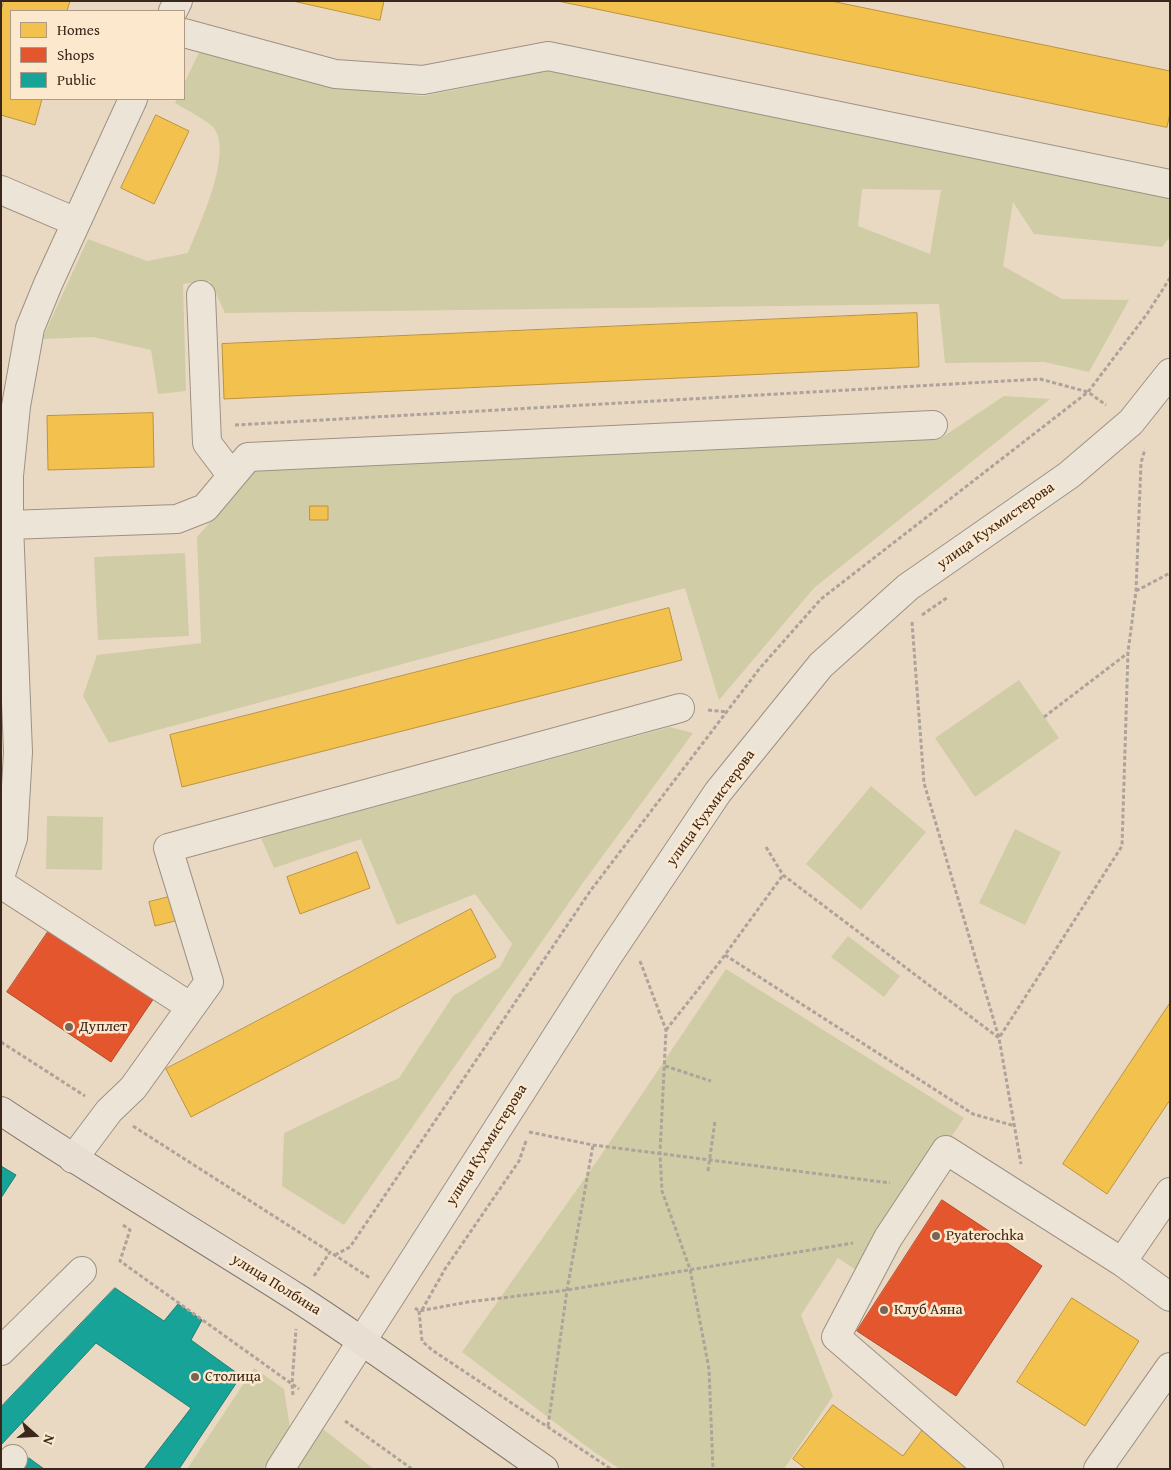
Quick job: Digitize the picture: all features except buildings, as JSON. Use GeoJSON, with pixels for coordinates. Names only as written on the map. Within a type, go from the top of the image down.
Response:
{"type":"FeatureCollection","features":[{"type":"Feature","properties":{"kind":"main road","name":"улица Полбина"},"geometry":{"type":"LineString","coordinates":[[1,1111],[73,1159],[362,1341],[544,1469]]}},
{"type":"Feature","properties":{"kind":"street"},"geometry":{"type":"LineString","coordinates":[[185,33],[335,74],[423,80],[548,56],[1170,184]]}},
{"type":"Feature","properties":{"kind":"street"},"geometry":{"type":"LineString","coordinates":[[1,874],[13,838],[9,760],[9,476],[16,406],[30,328],[76,222],[133,100]]}},
{"type":"Feature","properties":{"kind":"street"},"geometry":{"type":"LineString","coordinates":[[1,190],[76,222]]}},
{"type":"Feature","properties":{"kind":"street"},"geometry":{"type":"LineString","coordinates":[[201,295],[207,443],[232,476]]}},
{"type":"Feature","properties":{"kind":"street","name":"улица Кухмистерова"},"geometry":{"type":"LineString","coordinates":[[280,1469],[608,956],[718,792],[821,665],[908,587],[1069,475],[1131,422],[1170,373]]}},
{"type":"Feature","properties":{"kind":"street"},"geometry":{"type":"LineString","coordinates":[[9,525],[177,518],[204,508],[248,457],[933,425]]}},
{"type":"Feature","properties":{"kind":"street"},"geometry":{"type":"LineString","coordinates":[[73,1159],[109,1111],[133,1088],[209,982],[168,848],[680,708]]}},
{"type":"Feature","properties":{"kind":"street"},"geometry":{"type":"LineString","coordinates":[[1,884],[191,1007]]}},
{"type":"Feature","properties":{"kind":"street"},"geometry":{"type":"LineString","coordinates":[[989,1469],[836,1337],[888,1238],[946,1150],[1122,1262],[1170,1297]]}},
{"type":"Feature","properties":{"kind":"street"},"geometry":{"type":"LineString","coordinates":[[1122,1262],[1170,1192]]}},
{"type":"Feature","properties":{"kind":"street"},"geometry":{"type":"LineString","coordinates":[[1,1351],[82,1271]]}},
{"type":"Feature","properties":{"kind":"street"},"geometry":{"type":"LineString","coordinates":[[1098,1469],[1170,1368]]}},
{"type":"Feature","properties":{"kind":"path"},"geometry":{"type":"LineString","coordinates":[[1088,392],[1147,314],[1170,278]]}},
{"type":"Feature","properties":{"kind":"path"},"geometry":{"type":"LineString","coordinates":[[1136,591],[1170,573]]}},
{"type":"Feature","properties":{"kind":"path"},"geometry":{"type":"LineString","coordinates":[[904,628],[950,596]]}},
{"type":"Feature","properties":{"kind":"path"},"geometry":{"type":"LineString","coordinates":[[912,622],[924,783],[999,1038],[1028,1202]]}},
{"type":"Feature","properties":{"kind":"path"},"geometry":{"type":"LineString","coordinates":[[1044,716],[1128,652]]}},
{"type":"Feature","properties":{"kind":"path"},"geometry":{"type":"LineString","coordinates":[[666,1030],[725,956],[783,875]]}},
{"type":"Feature","properties":{"kind":"path"},"geometry":{"type":"LineString","coordinates":[[725,956],[973,1114],[1015,1126]]}},
{"type":"Feature","properties":{"kind":"path"},"geometry":{"type":"LineString","coordinates":[[639,958],[666,1030],[660,1152],[662,1191],[690,1269],[709,1369],[713,1469]]}},
{"type":"Feature","properties":{"kind":"path"},"geometry":{"type":"LineString","coordinates":[[1,1042],[420,1310],[567,1290],[888,1238]]}},
{"type":"Feature","properties":{"kind":"path"},"geometry":{"type":"LineString","coordinates":[[664,1066],[711,1081]]}},
{"type":"Feature","properties":{"kind":"path"},"geometry":{"type":"LineString","coordinates":[[708,1171],[715,1121]]}},
{"type":"Feature","properties":{"kind":"path"},"geometry":{"type":"LineString","coordinates":[[532,1124],[519,1161],[445,1269],[420,1310],[422,1340],[432,1350],[611,1469]]}},
{"type":"Feature","properties":{"kind":"path"},"geometry":{"type":"LineString","coordinates":[[529,1132],[593,1145],[660,1152],[921,1188]]}},
{"type":"Feature","properties":{"kind":"path"},"geometry":{"type":"LineString","coordinates":[[548,1426],[567,1290],[593,1145]]}},
{"type":"Feature","properties":{"kind":"path"},"geometry":{"type":"LineString","coordinates":[[122,1225],[130,1230],[120,1261],[412,1469]]}},
{"type":"Feature","properties":{"kind":"path"},"geometry":{"type":"LineString","coordinates":[[294,1402],[292,1384],[298,1299],[330,1252]]}},
{"type":"Feature","properties":{"kind":"shaded area"},"geometry":{"type":"Polygon","coordinates":[[[200,50],[331,87],[423,96],[484,84],[544,68],[1170,197],[1170,237],[1162,247],[1034,234],[1013,202],[1003,266],[1062,299],[1129,300],[1089,372],[1044,362],[945,363],[939,304],[225,313],[210,281],[183,284],[186,391],[158,394],[151,350],[93,337],[42,339],[88,239],[147,261],[188,253],[206,208],[217,172],[220,155],[219,140],[212,125],[175,103],[176,100],[185,100],[185,82],[200,50]],[[862,189],[858,226],[930,254],[941,190],[862,189]]]}},
{"type":"Feature","properties":{"kind":"shaded area"},"geometry":{"type":"Polygon","coordinates":[[[1004,396],[1050,399],[814,588],[719,700],[685,588],[109,743],[83,696],[97,655],[201,643],[197,537],[260,466],[941,438],[1004,396]]]}},
{"type":"Feature","properties":{"kind":"shaded area"},"geometry":{"type":"Polygon","coordinates":[[[185,553],[189,636],[98,640],[94,557],[185,553]]]}},
{"type":"Feature","properties":{"kind":"shaded area"},"geometry":{"type":"Polygon","coordinates":[[[1019,680],[1059,738],[975,797],[935,738],[1019,680]]]}},
{"type":"Feature","properties":{"kind":"shaded area"},"geometry":{"type":"Polygon","coordinates":[[[670,727],[693,733],[582,884],[344,1225],[282,1186],[284,1133],[399,1078],[453,996],[500,967],[512,944],[475,894],[397,925],[361,839],[274,868],[261,838],[670,727]]]}},
{"type":"Feature","properties":{"kind":"shaded area"},"geometry":{"type":"Polygon","coordinates":[[[871,786],[926,832],[861,910],[806,864],[871,786]]]}},
{"type":"Feature","properties":{"kind":"shaded area"},"geometry":{"type":"Polygon","coordinates":[[[47,816],[103,817],[102,870],[46,869],[47,816]]]}},
{"type":"Feature","properties":{"kind":"shaded area"},"geometry":{"type":"Polygon","coordinates":[[[1015,829],[1061,852],[1025,925],[979,903],[1015,829]]]}},
{"type":"Feature","properties":{"kind":"shaded area"},"geometry":{"type":"Polygon","coordinates":[[[848,936],[900,976],[884,997],[831,957],[848,936]]]}},
{"type":"Feature","properties":{"kind":"shaded area"},"geometry":{"type":"Polygon","coordinates":[[[726,969],[964,1118],[859,1272],[838,1258],[801,1315],[833,1396],[784,1469],[620,1469],[594,1452],[462,1352],[597,1161],[726,969]]]}},
{"type":"Feature","properties":{"kind":"shaded area"},"geometry":{"type":"Polygon","coordinates":[[[254,1368],[284,1389],[290,1428],[263,1469],[187,1469],[254,1368]]]}},
{"type":"Feature","properties":{"kind":"shaded area"},"geometry":{"type":"Polygon","coordinates":[[[323,1429],[374,1469],[296,1469],[323,1429]]]}},
{"type":"Feature","properties":{"kind":"place","name":"Дуплет"},"geometry":{"type":"Point","coordinates":[69,1027]}},
{"type":"Feature","properties":{"kind":"place","name":"Pyaterochka"},"geometry":{"type":"Point","coordinates":[936,1236]}},
{"type":"Feature","properties":{"kind":"place","name":"Клуб Аяна"},"geometry":{"type":"Point","coordinates":[884,1310]}},
{"type":"Feature","properties":{"kind":"place","name":"Столица"},"geometry":{"type":"Point","coordinates":[195,1377]}}]}
